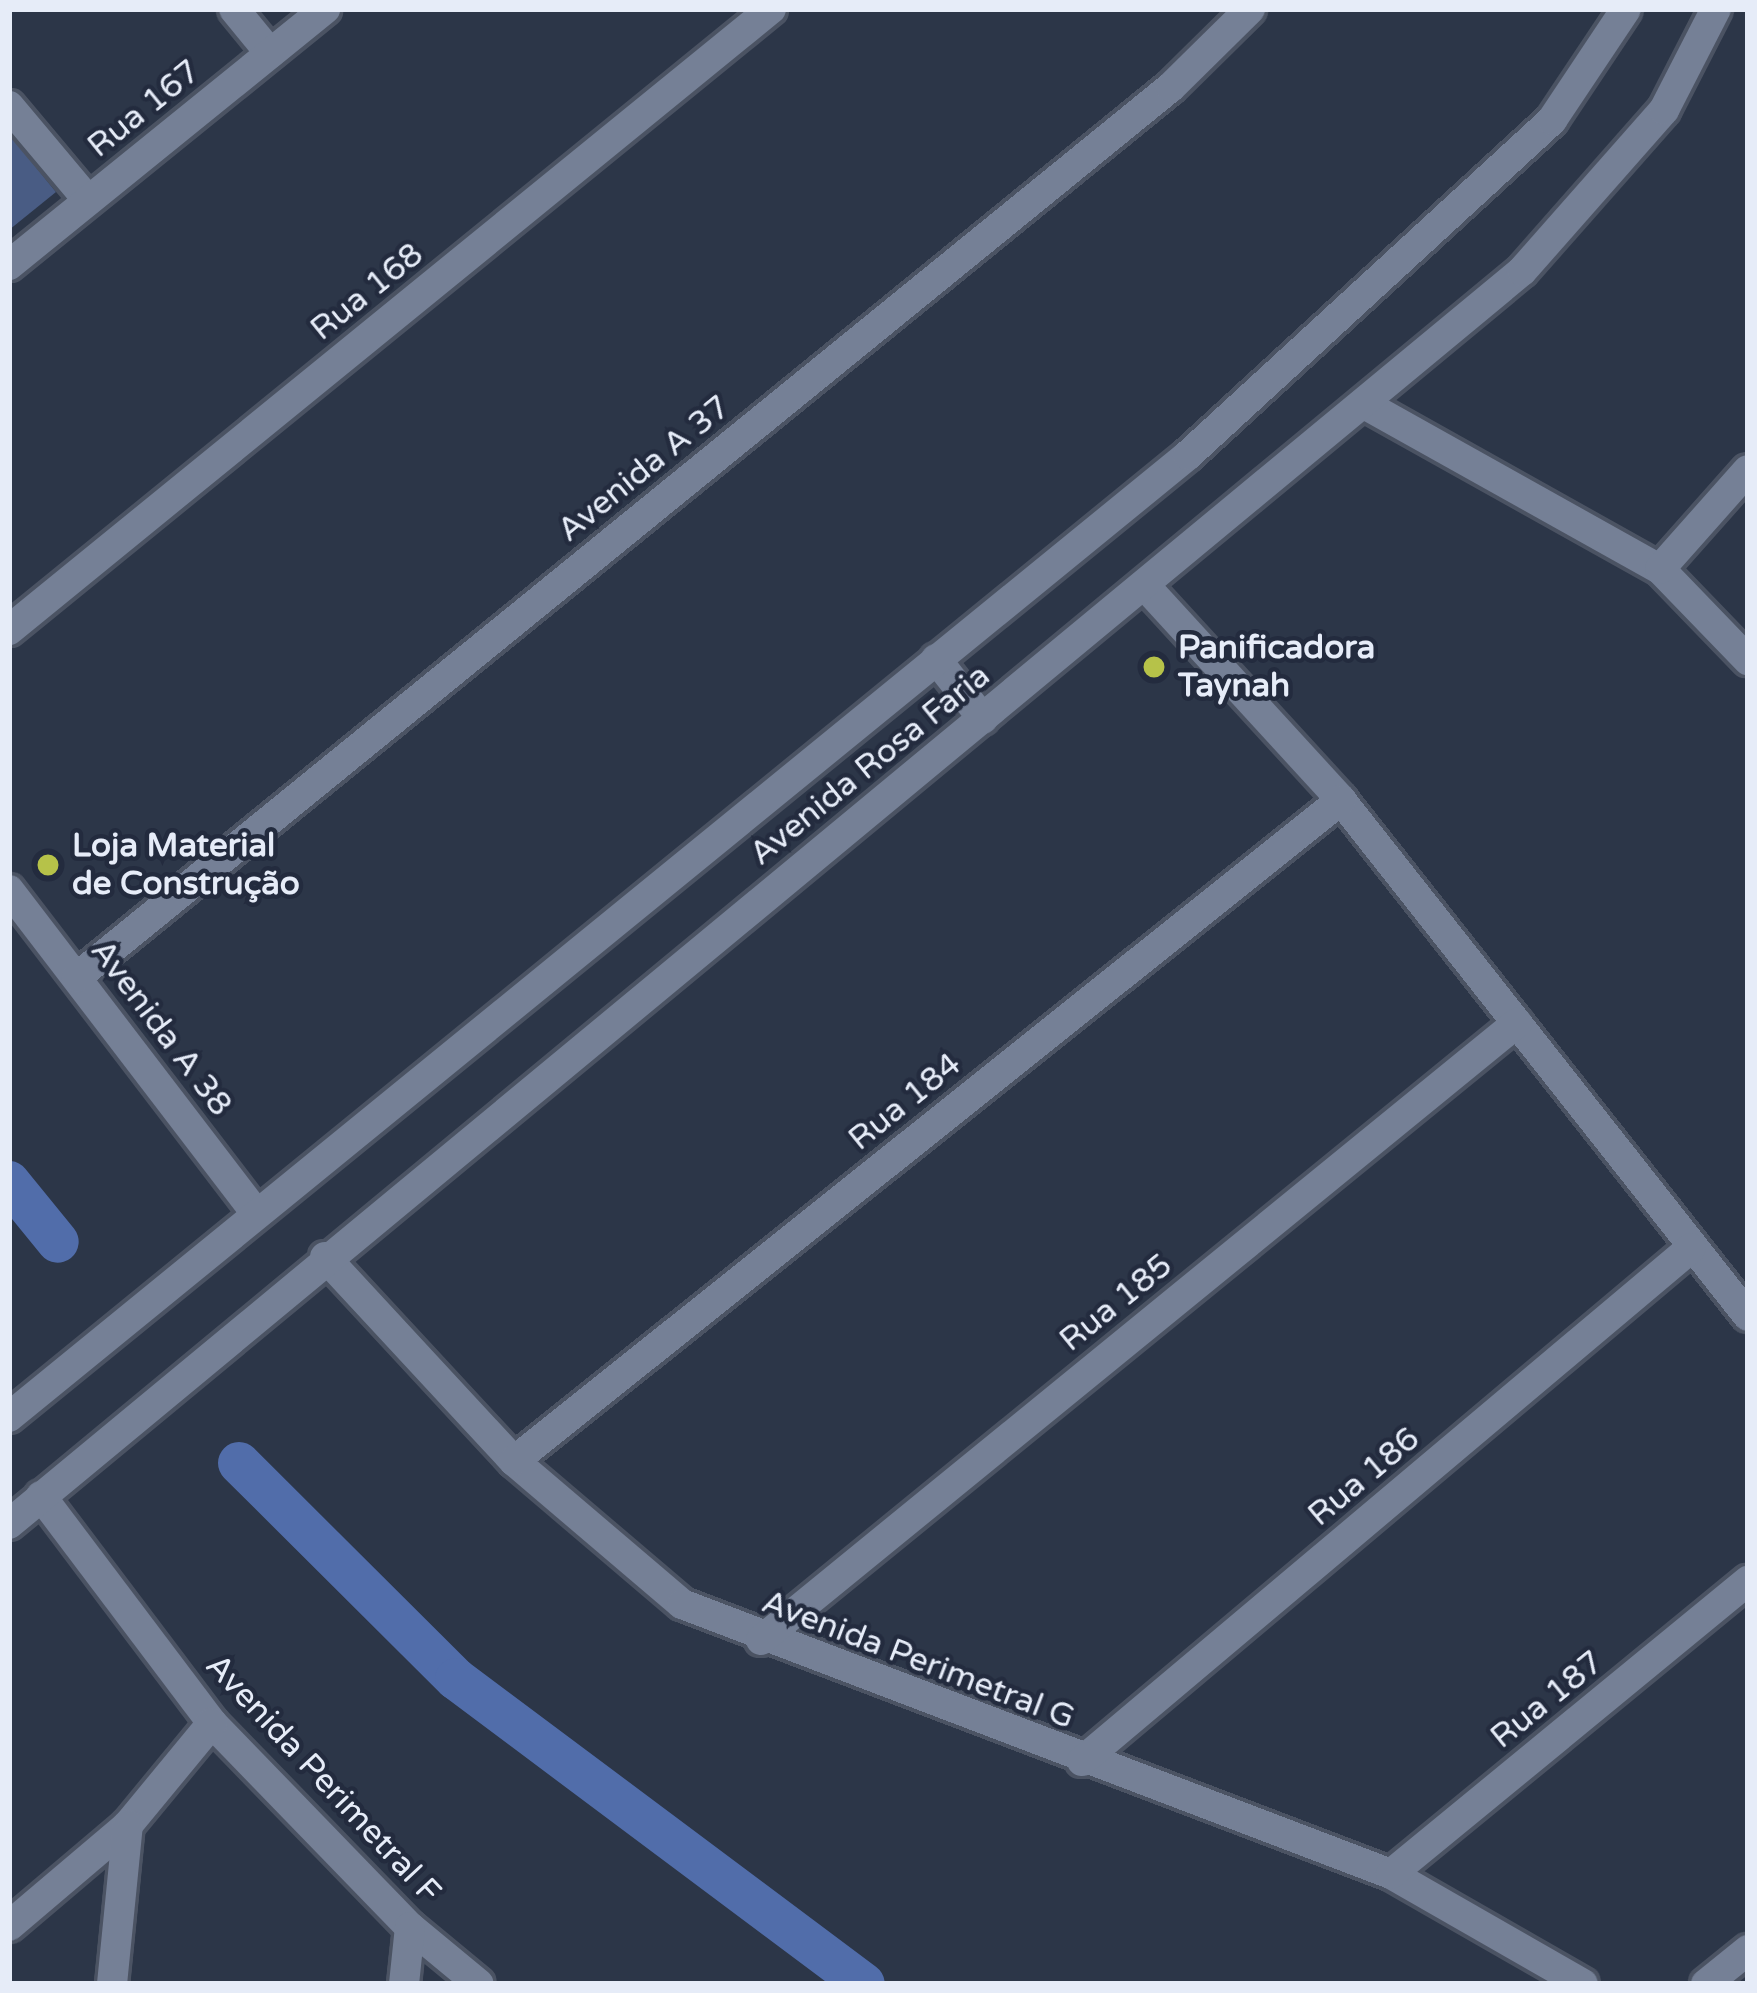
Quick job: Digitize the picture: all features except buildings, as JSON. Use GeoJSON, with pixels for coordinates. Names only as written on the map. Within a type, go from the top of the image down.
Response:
{"type":"FeatureCollection","features":[{"type":"Feature","properties":{"kind":"street"},"geometry":{"type":"LineString","coordinates":[[234,9],[270,53]]}},
{"type":"Feature","properties":{"kind":"street","name":"Rua 167"},"geometry":{"type":"LineString","coordinates":[[9,265],[326,9]]}},
{"type":"Feature","properties":{"kind":"street","name":"Rua 168"},"geometry":{"type":"LineString","coordinates":[[9,631],[771,9]]}},
{"type":"Feature","properties":{"kind":"street","name":"Avenida A 37"},"geometry":{"type":"LineString","coordinates":[[77,977],[1172,87],[1250,9]]}},
{"type":"Feature","properties":{"kind":"street","name":"Avenida Rosa Faria"},"geometry":{"type":"LineString","coordinates":[[9,1417],[254,1210],[1188,454],[1472,200],[1552,120],[1626,9]]}},
{"type":"Feature","properties":{"kind":"street","name":"Avenida Rosa Faria"},"geometry":{"type":"LineString","coordinates":[[9,1524],[325,1257],[1366,405],[1611,180],[1664,110],[1716,9]]}},
{"type":"Feature","properties":{"kind":"street"},"geometry":{"type":"LineString","coordinates":[[9,106],[88,200]]}},
{"type":"Feature","properties":{"kind":"street"},"geometry":{"type":"LineString","coordinates":[[1366,405],[1660,569],[1748,660]]}},
{"type":"Feature","properties":{"kind":"street"},"geometry":{"type":"LineString","coordinates":[[1660,569],[1748,470]]}},
{"type":"Feature","properties":{"kind":"street"},"geometry":{"type":"LineString","coordinates":[[1147,588],[1342,800],[1748,1316]]}},
{"type":"Feature","properties":{"kind":"street"},"geometry":{"type":"LineString","coordinates":[[936,659],[983,719]]}},
{"type":"Feature","properties":{"kind":"street","name":"Rua 184"},"geometry":{"type":"LineString","coordinates":[[514,1461],[1342,800]]}},
{"type":"Feature","properties":{"kind":"street","name":"Avenida A 38"},"geometry":{"type":"LineString","coordinates":[[9,890],[254,1210]]}},
{"type":"Feature","properties":{"kind":"street","name":"Rua 185"},"geometry":{"type":"LineString","coordinates":[[761,1640],[1517,1023]]}},
{"type":"Feature","properties":{"kind":"street","name":"Rua 186"},"geometry":{"type":"LineString","coordinates":[[1082,1761],[1691,1248]]}},
{"type":"Feature","properties":{"kind":"street","name":"Avenida Perimetral G"},"geometry":{"type":"LineString","coordinates":[[325,1257],[514,1461],[682,1604],[761,1640],[1391,1874],[1583,1984]]}},
{"type":"Feature","properties":{"kind":"street","name":"Avenida Perimetral F"},"geometry":{"type":"LineString","coordinates":[[41,1496],[212,1723],[410,1927],[479,1984]]}},
{"type":"Feature","properties":{"kind":"street","name":"Rua 187"},"geometry":{"type":"LineString","coordinates":[[1391,1874],[1748,1582]]}},
{"type":"Feature","properties":{"kind":"street"},"geometry":{"type":"LineString","coordinates":[[9,1926],[128,1825],[212,1723]]}},
{"type":"Feature","properties":{"kind":"street"},"geometry":{"type":"LineString","coordinates":[[112,1984],[128,1825]]}},
{"type":"Feature","properties":{"kind":"street"},"geometry":{"type":"LineString","coordinates":[[404,1984],[410,1927]]}},
{"type":"Feature","properties":{"kind":"street"},"geometry":{"type":"LineString","coordinates":[[1706,1984],[1748,1950]]}},
{"type":"Feature","properties":{"kind":"shaded area"},"geometry":{"type":"Polygon","coordinates":[[[9,134],[56,192],[9,230],[9,134]]]}},
{"type":"Feature","properties":{"kind":"waterway"},"geometry":{"type":"LineString","coordinates":[[9,1182],[58,1242]]}},
{"type":"Feature","properties":{"kind":"waterway"},"geometry":{"type":"LineString","coordinates":[[239,1463],[456,1679],[864,1984]]}},
{"type":"Feature","properties":{"kind":"place","name":"Panificadora Taynah"},"geometry":{"type":"Point","coordinates":[1154,667]}},
{"type":"Feature","properties":{"kind":"place","name":"Loja Material de Construção"},"geometry":{"type":"Point","coordinates":[48,865]}}]}
